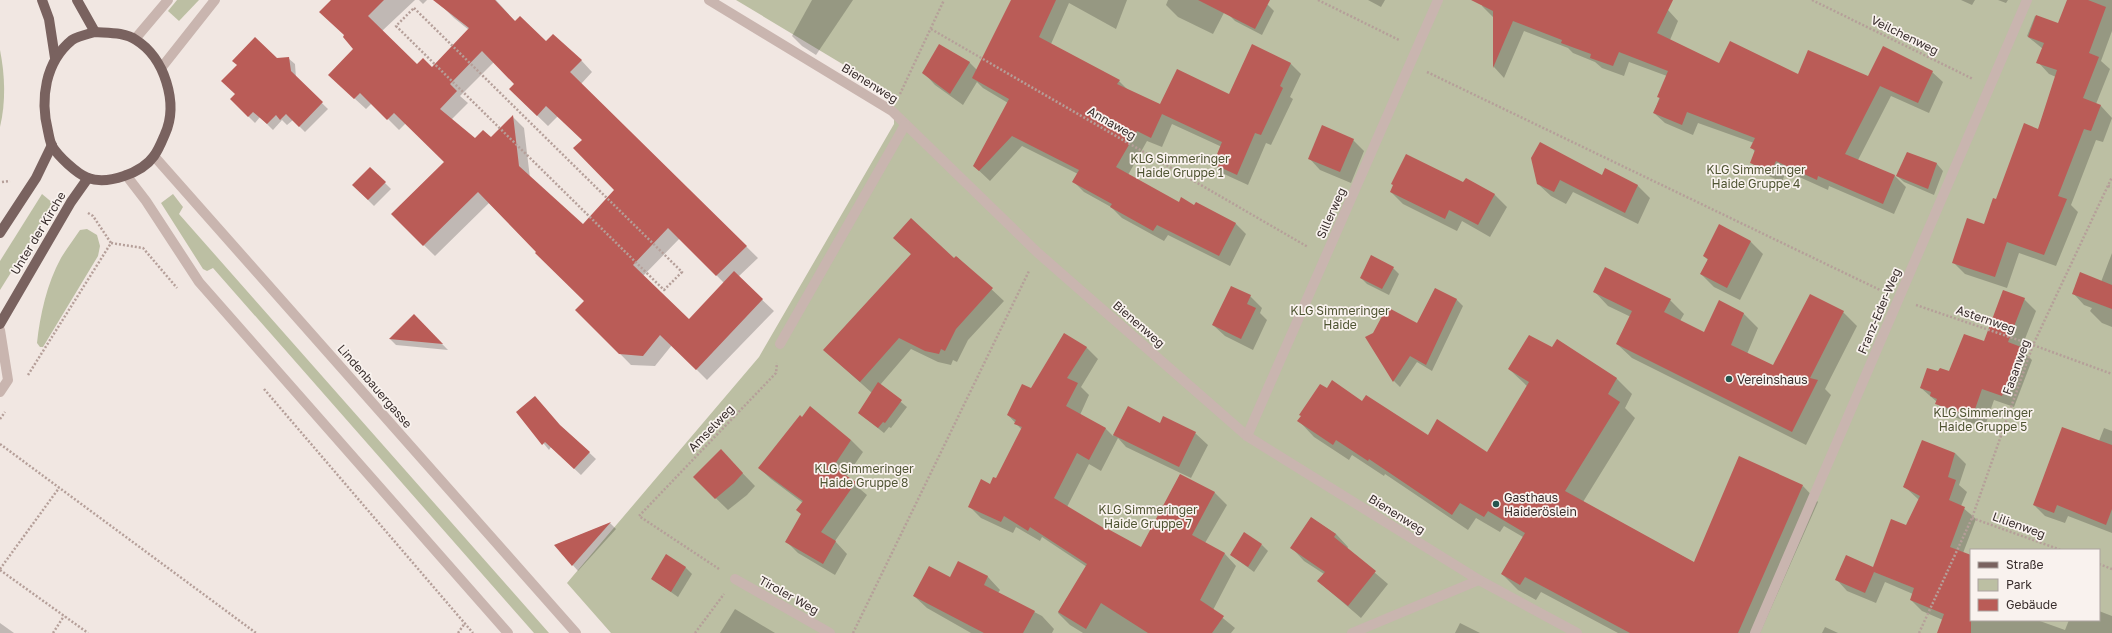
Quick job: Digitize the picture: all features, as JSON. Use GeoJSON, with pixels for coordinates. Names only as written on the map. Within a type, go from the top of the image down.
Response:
{"type":"FeatureCollection","features":[{"type":"Feature","properties":{"kind":"main road"},"geometry":{"type":"LineString","coordinates":[[42,0],[48,19],[55,58]]}},
{"type":"Feature","properties":{"kind":"main road"},"geometry":{"type":"LineString","coordinates":[[77,0],[95,32]]}},
{"type":"Feature","properties":{"kind":"main road"},"geometry":{"type":"LineString","coordinates":[[95,32],[118,34],[136,39],[152,53],[162,67],[171,103],[166,131],[154,156],[143,166],[126,175],[107,179],[88,178],[68,164],[52,145],[44,115],[47,79],[55,58],[73,39],[95,32]]}},
{"type":"Feature","properties":{"kind":"main road"},"geometry":{"type":"LineString","coordinates":[[0,233],[36,178],[52,145]]}},
{"type":"Feature","properties":{"kind":"main road","name":"Unter der Kirche"},"geometry":{"type":"LineString","coordinates":[[0,324],[71,202],[88,178]]}},
{"type":"Feature","properties":{"kind":"street"},"geometry":{"type":"LineString","coordinates":[[136,39],[168,0]]}},
{"type":"Feature","properties":{"kind":"street"},"geometry":{"type":"LineString","coordinates":[[162,67],[215,0]]}},
{"type":"Feature","properties":{"kind":"street","name":"Bienenweg"},"geometry":{"type":"LineString","coordinates":[[709,0],[892,111],[1038,253],[1247,436],[1479,580],[1577,633]]}},
{"type":"Feature","properties":{"kind":"street","name":"Sillerweg"},"geometry":{"type":"LineString","coordinates":[[1247,436],[1418,49],[1438,0]]}},
{"type":"Feature","properties":{"kind":"street","name":"Franz-Eder-Weg"},"geometry":{"type":"LineString","coordinates":[[1755,633],[2027,0]]}},
{"type":"Feature","properties":{"kind":"street"},"geometry":{"type":"LineString","coordinates":[[780,344],[905,125]]}},
{"type":"Feature","properties":{"kind":"street","name":"Lindenbauergasse"},"geometry":{"type":"LineString","coordinates":[[154,156],[576,633]]}},
{"type":"Feature","properties":{"kind":"street"},"geometry":{"type":"LineString","coordinates":[[126,175],[146,201],[199,282],[508,633]]}},
{"type":"Feature","properties":{"kind":"street"},"geometry":{"type":"LineString","coordinates":[[0,330],[8,380],[0,392]]}},
{"type":"Feature","properties":{"kind":"street","name":"Tiroler Weg"},"geometry":{"type":"LineString","coordinates":[[735,579],[830,633]]}},
{"type":"Feature","properties":{"kind":"street"},"geometry":{"type":"LineString","coordinates":[[1352,633],[1479,580]]}},
{"type":"Feature","properties":{"kind":"path"},"geometry":{"type":"LineString","coordinates":[[892,111],[944,0]]}},
{"type":"Feature","properties":{"kind":"path"},"geometry":{"type":"LineString","coordinates":[[1318,0],[1418,49]]}},
{"type":"Feature","properties":{"kind":"path","name":"Veilchenweg"},"geometry":{"type":"LineString","coordinates":[[1812,0],[1989,87]]}},
{"type":"Feature","properties":{"kind":"path"},"geometry":{"type":"LineString","coordinates":[[414,8],[682,272],[664,290],[536,164],[396,26],[414,8]]}},
{"type":"Feature","properties":{"kind":"path","name":"Annaweg"},"geometry":{"type":"LineString","coordinates":[[931,29],[1325,257]]}},
{"type":"Feature","properties":{"kind":"path","name":"Asternweg"},"geometry":{"type":"LineString","coordinates":[[1411,64],[1898,299],[2033,345],[2112,374]]}},
{"type":"Feature","properties":{"kind":"path","name":"Fasanweg"},"geometry":{"type":"LineString","coordinates":[[1919,633],[1972,518],[2033,345],[2112,177]]}},
{"type":"Feature","properties":{"kind":"path"},"geometry":{"type":"LineString","coordinates":[[2108,186],[2112,188]]}},
{"type":"Feature","properties":{"kind":"path"},"geometry":{"type":"LineString","coordinates":[[93,216],[111,243],[142,248],[178,290]]}},
{"type":"Feature","properties":{"kind":"path"},"geometry":{"type":"LineString","coordinates":[[25,380],[111,243]]}},
{"type":"Feature","properties":{"kind":"path"},"geometry":{"type":"LineString","coordinates":[[853,633],[1038,253]]}},
{"type":"Feature","properties":{"kind":"path","name":"Amselweg"},"geometry":{"type":"LineString","coordinates":[[735,579],[639,516],[776,373],[780,344]]}},
{"type":"Feature","properties":{"kind":"path"},"geometry":{"type":"LineString","coordinates":[[260,384],[474,633]]}},
{"type":"Feature","properties":{"kind":"path"},"geometry":{"type":"LineString","coordinates":[[0,420],[9,406]]}},
{"type":"Feature","properties":{"kind":"path"},"geometry":{"type":"LineString","coordinates":[[0,444],[256,633]]}},
{"type":"Feature","properties":{"kind":"path"},"geometry":{"type":"LineString","coordinates":[[59,488],[0,570],[88,633]]}},
{"type":"Feature","properties":{"kind":"path","name":"Lilienweg"},"geometry":{"type":"LineString","coordinates":[[1972,518],[2058,549]]}},
{"type":"Feature","properties":{"kind":"path"},"geometry":{"type":"LineString","coordinates":[[2100,564],[2112,569]]}},
{"type":"Feature","properties":{"kind":"path"},"geometry":{"type":"LineString","coordinates":[[695,633],[735,579]]}},
{"type":"Feature","properties":{"kind":"path"},"geometry":{"type":"LineString","coordinates":[[53,633],[64,616]]}},
{"type":"Feature","properties":{"kind":"path"},"geometry":{"type":"LineString","coordinates":[[458,633],[465,623]]}},
{"type":"Feature","properties":{"kind":"green space"},"geometry":{"type":"Polygon","coordinates":[[[177,0],[199,0],[179,21],[168,11],[177,0]]]}},
{"type":"Feature","properties":{"kind":"green space","name":"KLG Simmeringer Haide"},"geometry":{"type":"Polygon","coordinates":[[[736,0],[2112,0],[2112,633],[611,633],[567,583],[759,357],[894,124],[894,95],[736,0]]]}},
{"type":"Feature","properties":{"kind":"green space"},"geometry":{"type":"Polygon","coordinates":[[[0,50],[4,88],[0,127],[0,50]]]}},
{"type":"Feature","properties":{"kind":"green space"},"geometry":{"type":"Polygon","coordinates":[[[42,194],[54,204],[0,290],[0,261],[42,194]]]}},
{"type":"Feature","properties":{"kind":"green space"},"geometry":{"type":"Polygon","coordinates":[[[173,194],[183,207],[179,214],[549,633],[534,633],[213,268],[207,271],[203,269],[161,203],[173,194]]]}},
{"type":"Feature","properties":{"kind":"green space"},"geometry":{"type":"Polygon","coordinates":[[[87,229],[97,235],[100,246],[98,256],[43,347],[40,347],[37,343],[40,321],[48,288],[61,258],[80,230],[87,229]]]}},
{"type":"Feature","properties":{"kind":"building"},"geometry":{"type":"Polygon","coordinates":[[[331,0],[384,0],[368,16],[417,64],[423,58],[432,67],[469,28],[433,0],[495,0],[515,21],[520,16],[546,41],[553,34],[582,60],[570,72],[747,246],[716,276],[668,228],[633,265],[689,319],[734,271],[763,299],[696,370],[660,335],[643,356],[619,354],[575,310],[584,301],[535,253],[536,252],[478,192],[423,246],[391,214],[444,162],[394,113],[387,120],[360,93],[354,99],[328,75],[353,49],[343,37],[344,35],[319,12],[331,0]],[[482,51],[450,84],[457,91],[440,109],[475,138],[483,130],[491,137],[513,115],[519,166],[583,224],[614,190],[573,148],[582,140],[546,106],[537,116],[509,89],[514,84],[482,51]]]}},
{"type":"Feature","properties":{"kind":"building"},"geometry":{"type":"Polygon","coordinates":[[[1011,0],[1056,0],[1039,37],[1120,80],[1117,84],[1160,104],[1177,69],[1229,94],[1252,44],[1291,63],[1280,86],[1283,88],[1261,135],[1255,133],[1237,175],[1213,164],[1222,142],[1162,114],[1151,138],[1137,131],[1116,167],[1179,202],[1181,197],[1194,205],[1196,202],[1236,223],[1219,256],[1157,225],[1153,231],[1110,207],[1112,204],[1072,182],[1079,170],[1012,136],[979,171],[973,166],[1009,99],[972,78],[1011,0]]]}},
{"type":"Feature","properties":{"kind":"building"},"geometry":{"type":"Polygon","coordinates":[[[1198,0],[1270,0],[1255,29],[1198,0]]]}},
{"type":"Feature","properties":{"kind":"building"},"geometry":{"type":"Polygon","coordinates":[[[1471,0],[1673,0],[1657,33],[1719,63],[1730,41],[1798,74],[1808,50],[1868,76],[1883,46],[1933,71],[1918,103],[1880,86],[1845,154],[1895,175],[1883,204],[1818,176],[1817,180],[1776,161],[1771,172],[1750,163],[1755,150],[1750,148],[1755,138],[1687,112],[1682,125],[1653,113],[1660,98],[1657,97],[1668,71],[1619,52],[1613,66],[1590,58],[1591,54],[1561,43],[1562,40],[1513,21],[1493,68],[1493,11],[1471,0]]]}},
{"type":"Feature","properties":{"kind":"building"},"geometry":{"type":"Polygon","coordinates":[[[2067,0],[2088,0],[2106,7],[2089,53],[2099,57],[2083,98],[2101,105],[2091,131],[2084,129],[2058,196],[2067,199],[2044,255],[2007,242],[1995,277],[1952,263],[1967,218],[1984,224],[1993,198],[1996,199],[2024,123],[2038,129],[2057,70],[2036,63],[2044,43],[2028,37],[2036,15],[2058,23],[2067,0]]]}},
{"type":"Feature","properties":{"kind":"building"},"geometry":{"type":"Polygon","coordinates":[[[255,37],[277,58],[289,57],[291,71],[323,102],[299,127],[286,114],[280,120],[276,115],[267,124],[253,112],[248,117],[230,99],[235,94],[221,81],[237,65],[232,61],[255,37]]]}},
{"type":"Feature","properties":{"kind":"building"},"geometry":{"type":"Polygon","coordinates":[[[939,44],[970,62],[950,94],[922,73],[939,44]]]}},
{"type":"Feature","properties":{"kind":"building"},"geometry":{"type":"Polygon","coordinates":[[[1322,125],[1354,139],[1340,172],[1308,159],[1322,125]]]}},
{"type":"Feature","properties":{"kind":"building"},"geometry":{"type":"Polygon","coordinates":[[[1540,142],[1602,175],[1605,168],[1638,185],[1625,213],[1560,180],[1554,192],[1537,184],[1531,158],[1540,142]]]}},
{"type":"Feature","properties":{"kind":"building"},"geometry":{"type":"Polygon","coordinates":[[[1907,152],[1937,163],[1928,189],[1896,176],[1907,152]]]}},
{"type":"Feature","properties":{"kind":"building"},"geometry":{"type":"Polygon","coordinates":[[[1406,154],[1463,182],[1466,178],[1495,194],[1478,225],[1449,210],[1445,219],[1390,192],[1393,185],[1391,184],[1406,154]]]}},
{"type":"Feature","properties":{"kind":"building"},"geometry":{"type":"Polygon","coordinates":[[[370,167],[386,182],[368,200],[352,185],[370,167]]]}},
{"type":"Feature","properties":{"kind":"building"},"geometry":{"type":"Polygon","coordinates":[[[911,218],[954,258],[956,256],[993,288],[956,329],[945,351],[941,349],[939,354],[925,351],[899,338],[860,382],[823,350],[911,254],[893,238],[911,218]]]}},
{"type":"Feature","properties":{"kind":"building"},"geometry":{"type":"Polygon","coordinates":[[[1719,224],[1751,241],[1727,288],[1700,274],[1708,259],[1703,256],[1719,224]]]}},
{"type":"Feature","properties":{"kind":"building"},"geometry":{"type":"Polygon","coordinates":[[[1371,255],[1394,267],[1382,289],[1360,278],[1371,255]]]}},
{"type":"Feature","properties":{"kind":"building"},"geometry":{"type":"Polygon","coordinates":[[[1605,267],[1671,299],[1664,312],[1704,332],[1719,300],[1744,313],[1731,345],[1773,365],[1810,294],[1844,311],[1810,378],[1818,380],[1792,432],[1616,344],[1632,311],[1593,292],[1605,267]]]}},
{"type":"Feature","properties":{"kind":"building"},"geometry":{"type":"Polygon","coordinates":[[[2080,272],[2112,285],[2112,309],[2072,294],[2080,272]]]}},
{"type":"Feature","properties":{"kind":"building"},"geometry":{"type":"Polygon","coordinates":[[[1231,286],[1251,295],[1247,304],[1256,308],[1241,339],[1212,325],[1231,286]]]}},
{"type":"Feature","properties":{"kind":"building"},"geometry":{"type":"Polygon","coordinates":[[[1435,288],[1457,299],[1426,365],[1410,356],[1393,382],[1365,337],[1373,333],[1387,307],[1417,323],[1435,288]]]}},
{"type":"Feature","properties":{"kind":"building"},"geometry":{"type":"Polygon","coordinates":[[[2003,290],[2025,298],[2008,342],[2021,347],[2002,396],[1982,389],[1974,412],[1971,411],[1969,415],[1935,404],[1937,399],[1930,396],[1931,392],[1920,388],[1927,368],[1938,371],[1940,368],[1949,371],[1964,334],[1984,341],[2003,290]]]}},
{"type":"Feature","properties":{"kind":"building"},"geometry":{"type":"Polygon","coordinates":[[[414,314],[443,344],[389,339],[414,314]]]}},
{"type":"Feature","properties":{"kind":"building"},"geometry":{"type":"Polygon","coordinates":[[[1064,333],[1087,347],[1067,378],[1078,383],[1066,406],[1106,428],[1089,460],[1077,453],[1054,498],[1107,530],[1108,529],[1141,547],[1180,474],[1215,492],[1192,535],[1225,553],[1200,600],[1224,616],[1212,633],[1148,633],[1101,603],[1086,629],[1058,612],[1087,564],[1030,527],[1028,531],[1004,516],[1001,522],[968,507],[981,479],[990,484],[993,477],[996,478],[1022,427],[1014,424],[1016,420],[1007,415],[1022,384],[1031,388],[1064,333]]]}},
{"type":"Feature","properties":{"kind":"building"},"geometry":{"type":"Polygon","coordinates":[[[1529,335],[1552,347],[1557,339],[1617,378],[1608,394],[1620,402],[1565,491],[1694,562],[1739,456],[1803,485],[1738,633],[1630,633],[1525,577],[1520,585],[1501,574],[1525,533],[1488,511],[1484,517],[1460,503],[1452,515],[1369,459],[1368,461],[1336,440],[1333,445],[1297,421],[1301,416],[1299,415],[1320,384],[1327,388],[1332,380],[1362,401],[1366,395],[1428,435],[1437,419],[1487,452],[1529,382],[1508,369],[1529,335]]]}},
{"type":"Feature","properties":{"kind":"building"},"geometry":{"type":"Polygon","coordinates":[[[878,382],[902,400],[885,423],[883,422],[878,428],[858,413],[878,382]]]}},
{"type":"Feature","properties":{"kind":"building"},"geometry":{"type":"Polygon","coordinates":[[[535,396],[560,425],[590,452],[574,469],[545,442],[542,445],[516,412],[535,396]]]}},
{"type":"Feature","properties":{"kind":"building"},"geometry":{"type":"Polygon","coordinates":[[[810,406],[851,440],[833,467],[856,482],[821,532],[836,541],[823,564],[785,542],[801,514],[796,510],[803,501],[758,468],[800,415],[802,417],[810,406]]]}},
{"type":"Feature","properties":{"kind":"building"},"geometry":{"type":"Polygon","coordinates":[[[1128,406],[1160,423],[1163,416],[1196,432],[1179,467],[1113,435],[1128,406]]]}},
{"type":"Feature","properties":{"kind":"building"},"geometry":{"type":"Polygon","coordinates":[[[2062,427],[2112,445],[2112,509],[2106,525],[2057,505],[2054,513],[2033,505],[2062,427]]]}},
{"type":"Feature","properties":{"kind":"building"},"geometry":{"type":"Polygon","coordinates":[[[1922,440],[1955,453],[1948,477],[1956,480],[1949,500],[1965,507],[1950,547],[1970,555],[1971,633],[1937,633],[1944,614],[1910,600],[1914,588],[1874,572],[1865,593],[1835,580],[1846,555],[1873,567],[1891,519],[1906,525],[1920,496],[1903,487],[1922,440]]]}},
{"type":"Feature","properties":{"kind":"building"},"geometry":{"type":"Polygon","coordinates":[[[721,449],[743,473],[734,483],[715,499],[693,477],[721,449]]]}},
{"type":"Feature","properties":{"kind":"building"},"geometry":{"type":"Polygon","coordinates":[[[1311,517],[1336,534],[1334,537],[1376,571],[1348,606],[1317,581],[1325,572],[1290,548],[1311,517]]]}},
{"type":"Feature","properties":{"kind":"building"},"geometry":{"type":"Polygon","coordinates":[[[611,522],[572,566],[554,545],[611,522]]]}},
{"type":"Feature","properties":{"kind":"building"},"geometry":{"type":"Polygon","coordinates":[[[1244,532],[1262,544],[1248,567],[1230,555],[1244,532]]]}},
{"type":"Feature","properties":{"kind":"building"},"geometry":{"type":"Polygon","coordinates":[[[666,554],[686,567],[671,592],[651,579],[666,554]]]}},
{"type":"Feature","properties":{"kind":"building"},"geometry":{"type":"Polygon","coordinates":[[[958,561],[988,576],[984,585],[1035,611],[1023,633],[984,633],[913,596],[929,566],[950,577],[958,561]]]}},
{"type":"Feature","properties":{"kind":"place","name":"Vereinshaus"},"geometry":{"type":"Point","coordinates":[1729,379]}},
{"type":"Feature","properties":{"kind":"place","name":"Gasthaus Haideröslein"},"geometry":{"type":"Point","coordinates":[1496,504]}},
{"type":"Feature","properties":{"kind":"park label","name":"KLG Simmeringer Haide Gruppe 1"},"geometry":{"type":"Point","coordinates":[1180,165]}},
{"type":"Feature","properties":{"kind":"park label","name":"KLG Simmeringer Haide Gruppe 4"},"geometry":{"type":"Point","coordinates":[1756,176]}},
{"type":"Feature","properties":{"kind":"park label","name":"KLG Simmeringer Haide Gruppe 5"},"geometry":{"type":"Point","coordinates":[1983,419]}},
{"type":"Feature","properties":{"kind":"park label","name":"KLG Simmeringer Haide Gruppe 8"},"geometry":{"type":"Point","coordinates":[864,475]}},
{"type":"Feature","properties":{"kind":"park label","name":"KLG Simmeringer Haide Gruppe 7"},"geometry":{"type":"Point","coordinates":[1148,516]}}]}
